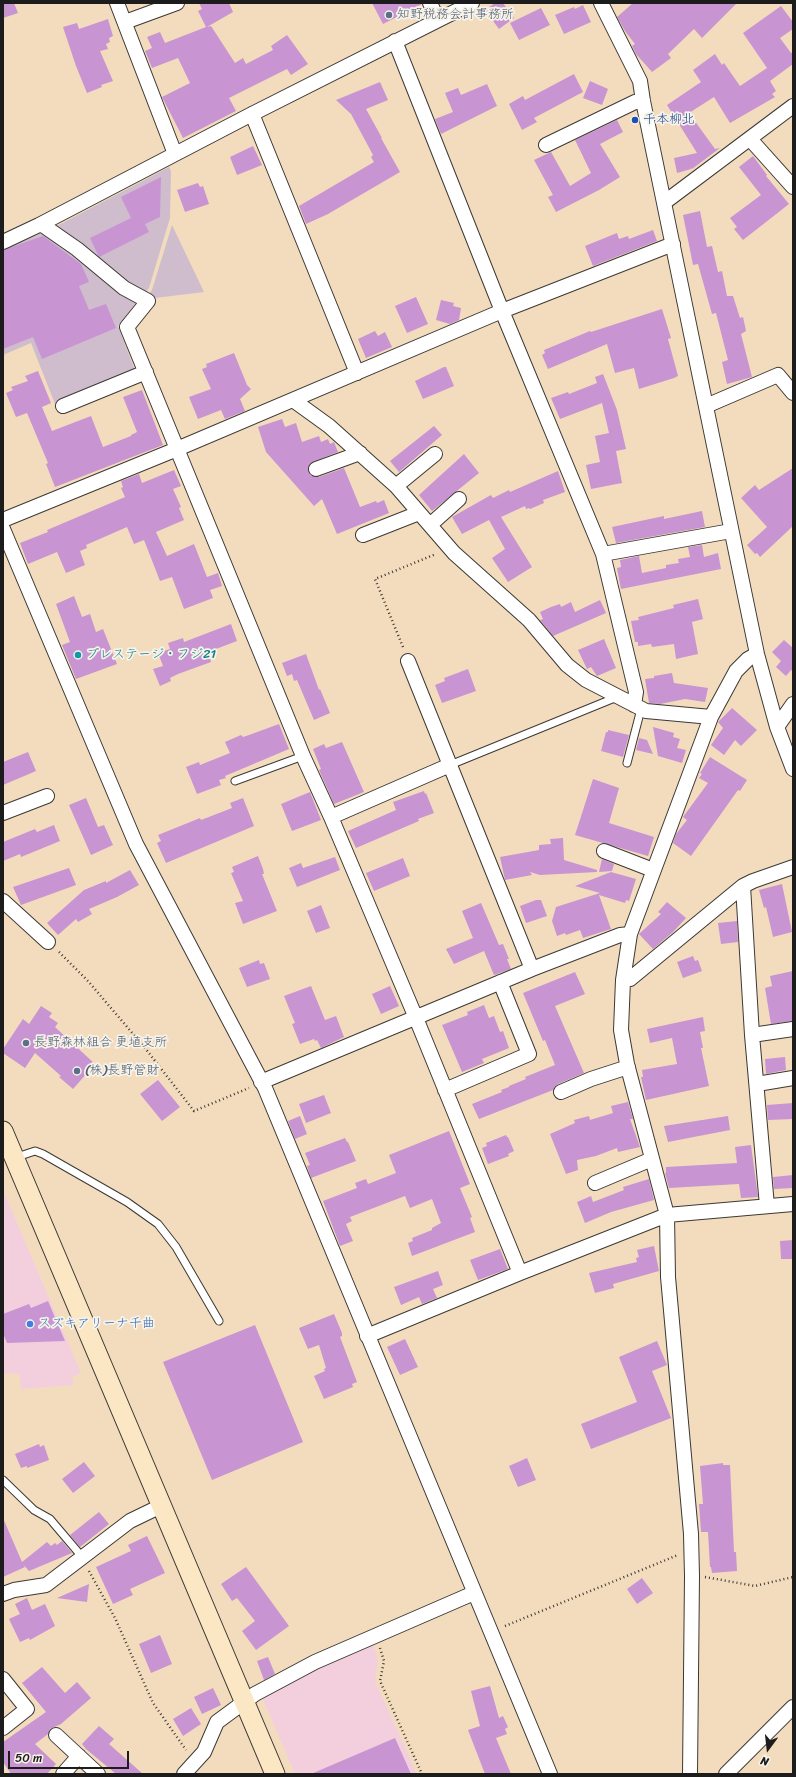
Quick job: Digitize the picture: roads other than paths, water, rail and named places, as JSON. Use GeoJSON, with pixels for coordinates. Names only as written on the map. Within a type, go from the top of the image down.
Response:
{"type":"FeatureCollection","features":[{"type":"Feature","properties":{"kind":"street"},"geometry":{"type":"LineString","coordinates":[[117,3],[175,154]]}},
{"type":"Feature","properties":{"kind":"street"},"geometry":{"type":"LineString","coordinates":[[125,22],[177,3]]}},
{"type":"Feature","properties":{"kind":"street"},"geometry":{"type":"LineString","coordinates":[[430,3],[438,20]]}},
{"type":"Feature","properties":{"kind":"street"},"geometry":{"type":"LineString","coordinates":[[3,242],[41,224],[252,114],[472,3]]}},
{"type":"Feature","properties":{"kind":"street"},"geometry":{"type":"LineString","coordinates":[[601,3],[640,81],[757,654],[777,727],[793,769]]}},
{"type":"Feature","properties":{"kind":"street"},"geometry":{"type":"LineString","coordinates":[[395,41],[502,311],[602,554],[636,692],[637,707]]}},
{"type":"Feature","properties":{"kind":"street"},"geometry":{"type":"LineString","coordinates":[[546,145],[635,102],[643,101]]}},
{"type":"Feature","properties":{"kind":"street"},"geometry":{"type":"LineString","coordinates":[[664,202],[793,106]]}},
{"type":"Feature","properties":{"kind":"street"},"geometry":{"type":"LineString","coordinates":[[252,114],[357,373]]}},
{"type":"Feature","properties":{"kind":"street"},"geometry":{"type":"LineString","coordinates":[[750,139],[793,187]]}},
{"type":"Feature","properties":{"kind":"street"},"geometry":{"type":"LineString","coordinates":[[41,224],[77,250],[124,288],[148,301],[127,326],[303,756],[331,817],[416,1018],[520,1273]]}},
{"type":"Feature","properties":{"kind":"street"},"geometry":{"type":"LineString","coordinates":[[3,520],[177,449],[502,311],[674,244]]}},
{"type":"Feature","properties":{"kind":"street"},"geometry":{"type":"LineString","coordinates":[[63,406],[146,372]]}},
{"type":"Feature","properties":{"kind":"street"},"geometry":{"type":"LineString","coordinates":[[706,406],[778,375],[793,393]]}},
{"type":"Feature","properties":{"kind":"street"},"geometry":{"type":"LineString","coordinates":[[293,400],[329,426],[396,486],[449,548],[529,620],[567,665],[586,680],[646,711],[711,717]]}},
{"type":"Feature","properties":{"kind":"street"},"geometry":{"type":"LineString","coordinates":[[316,470],[360,453]]}},
{"type":"Feature","properties":{"kind":"street"},"geometry":{"type":"LineString","coordinates":[[396,486],[435,454]]}},
{"type":"Feature","properties":{"kind":"street"},"geometry":{"type":"LineString","coordinates":[[430,525],[459,499]]}},
{"type":"Feature","properties":{"kind":"street"},"geometry":{"type":"LineString","coordinates":[[363,535],[419,513]]}},
{"type":"Feature","properties":{"kind":"street"},"geometry":{"type":"LineString","coordinates":[[3,528],[136,844],[261,1082],[550,1774]]}},
{"type":"Feature","properties":{"kind":"street"},"geometry":{"type":"LineString","coordinates":[[602,554],[731,531]]}},
{"type":"Feature","properties":{"kind":"street"},"geometry":{"type":"LineString","coordinates":[[690,1774],[691,1549],[668,1277],[667,1215],[628,1067],[621,1030],[623,980],[630,934],[653,870],[686,789],[711,717],[736,671],[748,659],[757,654]]}},
{"type":"Feature","properties":{"kind":"street"},"geometry":{"type":"LineString","coordinates":[[408,661],[532,969]]}},
{"type":"Feature","properties":{"kind":"street"},"geometry":{"type":"LineString","coordinates":[[777,727],[793,704]]}},
{"type":"Feature","properties":{"kind":"street"},"geometry":{"type":"LineString","coordinates":[[331,817],[450,765]]}},
{"type":"Feature","properties":{"kind":"street"},"geometry":{"type":"LineString","coordinates":[[3,813],[47,796]]}},
{"type":"Feature","properties":{"kind":"street"},"geometry":{"type":"LineString","coordinates":[[604,851],[653,870]]}},
{"type":"Feature","properties":{"kind":"street"},"geometry":{"type":"LineString","coordinates":[[623,980],[630,979],[744,886],[753,881],[793,867]]}},
{"type":"Feature","properties":{"kind":"street"},"geometry":{"type":"LineString","coordinates":[[744,886],[752,1035],[767,1206]]}},
{"type":"Feature","properties":{"kind":"street"},"geometry":{"type":"LineString","coordinates":[[3,901],[48,942]]}},
{"type":"Feature","properties":{"kind":"street"},"geometry":{"type":"LineString","coordinates":[[261,1082],[532,969],[620,935],[630,934]]}},
{"type":"Feature","properties":{"kind":"street"},"geometry":{"type":"LineString","coordinates":[[445,1090],[529,1054],[500,982]]}},
{"type":"Feature","properties":{"kind":"street"},"geometry":{"type":"LineString","coordinates":[[752,1035],[793,1029]]}},
{"type":"Feature","properties":{"kind":"street"},"geometry":{"type":"LineString","coordinates":[[561,1092],[591,1078],[628,1067]]}},
{"type":"Feature","properties":{"kind":"street"},"geometry":{"type":"LineString","coordinates":[[757,1084],[793,1078]]}},
{"type":"Feature","properties":{"kind":"street"},"geometry":{"type":"LineString","coordinates":[[4,1135],[275,1774]]}},
{"type":"Feature","properties":{"kind":"street"},"geometry":{"type":"LineString","coordinates":[[595,1183],[652,1159]]}},
{"type":"Feature","properties":{"kind":"street"},"geometry":{"type":"LineString","coordinates":[[367,1336],[667,1215],[793,1204]]}},
{"type":"Feature","properties":{"kind":"street"},"geometry":{"type":"LineString","coordinates":[[3,1594],[14,1590],[46,1585],[130,1521],[161,1506]]}},
{"type":"Feature","properties":{"kind":"street"},"geometry":{"type":"LineString","coordinates":[[184,1774],[204,1752],[217,1722],[245,1701],[315,1662],[474,1593]]}},
{"type":"Feature","properties":{"kind":"street"},"geometry":{"type":"LineString","coordinates":[[3,1679],[27,1709],[3,1728]]}},
{"type":"Feature","properties":{"kind":"street"},"geometry":{"type":"LineString","coordinates":[[726,1774],[793,1707]]}},
{"type":"Feature","properties":{"kind":"street"},"geometry":{"type":"LineString","coordinates":[[56,1735],[98,1774]]}},
{"type":"Feature","properties":{"kind":"street"},"geometry":{"type":"LineString","coordinates":[[63,1774],[79,1756]]}},
{"type":"Feature","properties":{"kind":"lane"},"geometry":{"type":"LineString","coordinates":[[450,765],[618,697]]}},
{"type":"Feature","properties":{"kind":"lane"},"geometry":{"type":"LineString","coordinates":[[627,763],[637,707]]}},
{"type":"Feature","properties":{"kind":"lane"},"geometry":{"type":"LineString","coordinates":[[235,781],[303,756]]}},
{"type":"Feature","properties":{"kind":"lane"},"geometry":{"type":"LineString","coordinates":[[14,1158],[35,1151],[43,1154],[126,1202],[158,1224],[176,1247],[219,1321]]}},
{"type":"Feature","properties":{"kind":"lane"},"geometry":{"type":"LineString","coordinates":[[3,1480],[34,1510],[50,1519],[82,1558]]}},
{"type":"Feature","properties":{"kind":"place","name":"知野税務会計事務所"},"geometry":{"type":"Point","coordinates":[389,15]}},
{"type":"Feature","properties":{"kind":"place","name":"千本柳北"},"geometry":{"type":"Point","coordinates":[635,120]}},
{"type":"Feature","properties":{"kind":"place","name":"プレステージ・フジ21"},"geometry":{"type":"Point","coordinates":[78,655]}},
{"type":"Feature","properties":{"kind":"place","name":"長野森林組合 更埴支所"},"geometry":{"type":"Point","coordinates":[26,1043]}},
{"type":"Feature","properties":{"kind":"place","name":"(株)長野管財"},"geometry":{"type":"Point","coordinates":[77,1071]}},
{"type":"Feature","properties":{"kind":"place","name":"スズキアリーナ千曲"},"geometry":{"type":"Point","coordinates":[30,1324]}}]}
